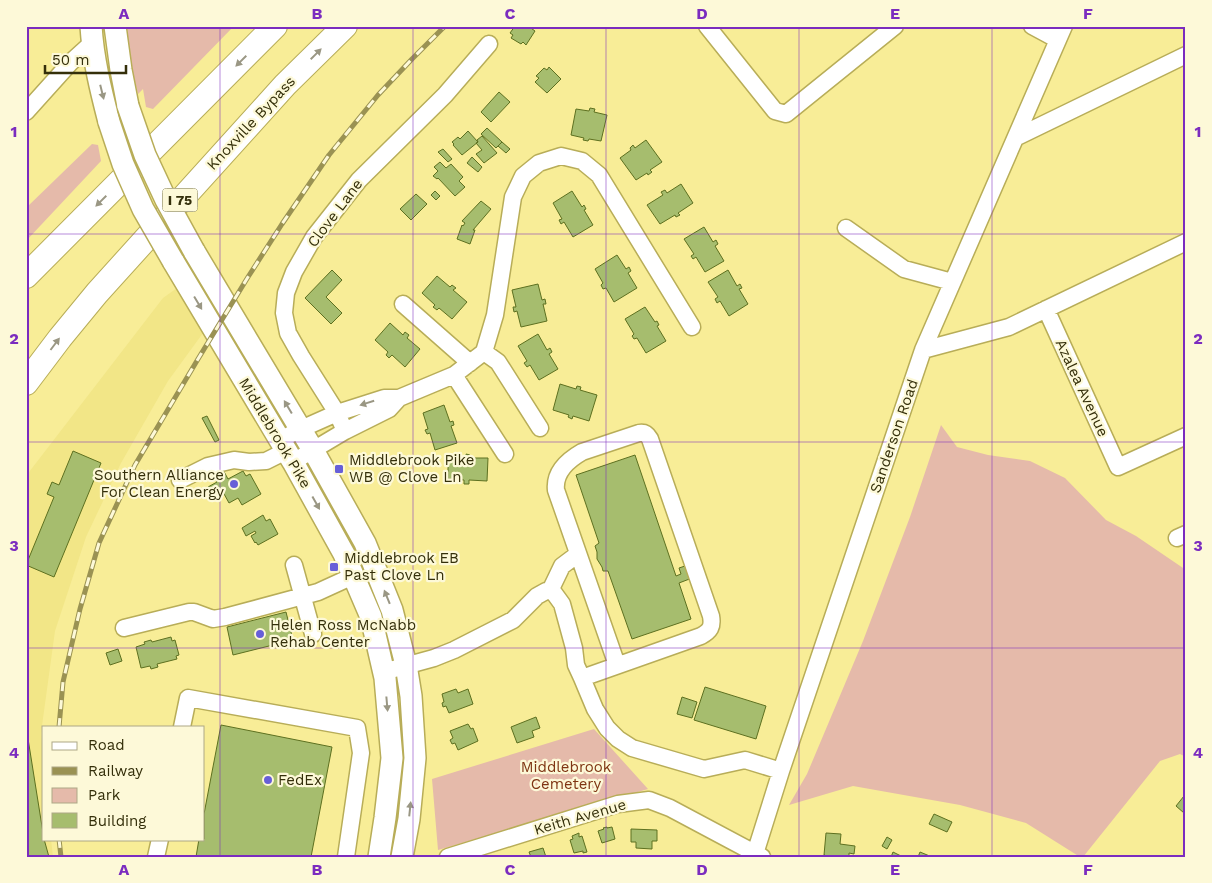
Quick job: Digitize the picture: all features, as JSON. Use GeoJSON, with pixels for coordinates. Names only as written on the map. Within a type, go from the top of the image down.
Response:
{"type":"FeatureCollection","features":[{"type":"Feature","properties":{"kind":"highway"},"geometry":{"type":"LineString","coordinates":[[26,276],[275,26]]}},
{"type":"Feature","properties":{"kind":"highway","name":"Knoxville Bypass"},"geometry":{"type":"LineString","coordinates":[[26,383],[97,293],[285,85],[345,26]]}},
{"type":"Feature","properties":{"kind":"main road","name":"Middlebrook Pike"},"geometry":{"type":"LineString","coordinates":[[115,26],[128,106],[145,155],[166,200],[301,429],[365,543],[392,610],[406,666],[411,696],[415,758],[409,819],[402,857]]}},
{"type":"Feature","properties":{"kind":"main road","name":"Middlebrook Pike"},"geometry":{"type":"LineString","coordinates":[[91,34],[97,74],[109,122],[123,164],[143,209],[286,451],[344,554],[371,617],[383,672],[392,758],[379,857]]}},
{"type":"Feature","properties":{"kind":"street"},"geometry":{"type":"LineString","coordinates":[[707,26],[775,111],[786,114],[895,26]]}},
{"type":"Feature","properties":{"kind":"street"},"geometry":{"type":"LineString","coordinates":[[1032,26],[1061,33]]}},
{"type":"Feature","properties":{"kind":"street","name":"Sanderson Road"},"geometry":{"type":"LineString","coordinates":[[757,855],[781,771],[923,350],[1061,33]]}},
{"type":"Feature","properties":{"kind":"street"},"geometry":{"type":"LineString","coordinates":[[26,112],[71,62],[91,34]]}},
{"type":"Feature","properties":{"kind":"street","name":"Clove Lane"},"geometry":{"type":"LineString","coordinates":[[345,431],[337,412],[300,356],[288,332],[284,313],[286,293],[294,272],[314,237],[359,180],[445,95],[489,44]]}},
{"type":"Feature","properties":{"kind":"street"},"geometry":{"type":"LineString","coordinates":[[1017,137],[1186,55]]}},
{"type":"Feature","properties":{"kind":"street"},"geometry":{"type":"LineString","coordinates":[[286,451],[301,429],[337,412],[384,398],[399,398],[454,375],[484,352],[495,316],[513,197],[523,176],[539,163],[561,156],[582,161],[599,175],[692,328]]}},
{"type":"Feature","properties":{"kind":"street"},"geometry":{"type":"LineString","coordinates":[[846,228],[904,269],[952,282]]}},
{"type":"Feature","properties":{"kind":"street"},"geometry":{"type":"LineString","coordinates":[[923,350],[1009,327],[1186,242]]}},
{"type":"Feature","properties":{"kind":"street"},"geometry":{"type":"LineString","coordinates":[[403,304],[470,363]]}},
{"type":"Feature","properties":{"kind":"street","name":"Azalea Avenue"},"geometry":{"type":"LineString","coordinates":[[1046,309],[1118,467],[1186,436]]}},
{"type":"Feature","properties":{"kind":"street"},"geometry":{"type":"LineString","coordinates":[[484,352],[498,362],[540,428]]}},
{"type":"Feature","properties":{"kind":"street"},"geometry":{"type":"LineString","coordinates":[[454,375],[505,454]]}},
{"type":"Feature","properties":{"kind":"street"},"geometry":{"type":"LineString","coordinates":[[180,480],[208,466],[234,460],[249,462],[266,461],[286,451],[313,450],[345,431],[389,409],[399,398]]}},
{"type":"Feature","properties":{"kind":"street"},"geometry":{"type":"LineString","coordinates":[[582,678],[701,636],[711,628],[712,622],[650,439],[648,434],[644,432],[582,452],[564,466],[556,477],[555,484],[617,665]]}},
{"type":"Feature","properties":{"kind":"street"},"geometry":{"type":"LineString","coordinates":[[550,591],[562,566],[578,554]]}},
{"type":"Feature","properties":{"kind":"street"},"geometry":{"type":"LineString","coordinates":[[294,564],[313,634]]}},
{"type":"Feature","properties":{"kind":"street"},"geometry":{"type":"LineString","coordinates":[[124,628],[189,612],[217,619],[318,592],[353,576]]}},
{"type":"Feature","properties":{"kind":"street"},"geometry":{"type":"LineString","coordinates":[[383,672],[434,658],[454,650],[505,624],[518,616],[542,592],[550,591],[554,593],[562,604],[574,648],[576,665],[595,709],[607,728],[618,739],[632,748],[704,770],[745,760],[781,771]]}},
{"type":"Feature","properties":{"kind":"street"},"geometry":{"type":"LineString","coordinates":[[182,726],[188,698],[357,728],[361,753],[346,857]]}},
{"type":"Feature","properties":{"kind":"street","name":"Keith Avenue"},"geometry":{"type":"LineString","coordinates":[[448,857],[618,804],[648,800],[670,808],[757,855]]}},
{"type":"Feature","properties":{"kind":"street"},"geometry":{"type":"LineString","coordinates":[[156,857],[160,840]]}},
{"type":"Feature","properties":{"kind":"shaded area"},"geometry":{"type":"Polygon","coordinates":[[[177,288],[203,333],[168,381],[121,463],[86,537],[55,631],[41,733],[42,840],[51,840],[53,857],[26,857],[26,476],[163,298],[177,288]]]}},
{"type":"Feature","properties":{"kind":"green space"},"geometry":{"type":"Polygon","coordinates":[[[127,26],[234,26],[153,109],[146,107],[143,89],[138,94],[130,62],[127,26]]]}},
{"type":"Feature","properties":{"kind":"green space"},"geometry":{"type":"Polygon","coordinates":[[[92,144],[98,145],[101,161],[26,241],[26,208],[92,144]]]}},
{"type":"Feature","properties":{"kind":"green space"},"geometry":{"type":"Polygon","coordinates":[[[941,425],[957,447],[988,455],[1030,461],[1065,478],[1106,520],[1136,536],[1186,570],[1186,757],[1180,754],[1160,761],[1083,857],[1080,857],[1026,823],[960,805],[853,786],[789,805],[807,774],[863,641],[910,517],[941,425]]]}},
{"type":"Feature","properties":{"kind":"green space","name":"Middlebrook Cemetery"},"geometry":{"type":"Polygon","coordinates":[[[594,729],[648,789],[438,850],[432,779],[594,729]]]}},
{"type":"Feature","properties":{"kind":"building"},"geometry":{"type":"Polygon","coordinates":[[[515,26],[528,26],[535,31],[526,45],[511,38],[513,35],[510,33],[515,26]]]}},
{"type":"Feature","properties":{"kind":"building"},"geometry":{"type":"Polygon","coordinates":[[[549,67],[561,79],[547,93],[535,82],[539,78],[536,76],[544,68],[547,70],[549,67]]]}},
{"type":"Feature","properties":{"kind":"building"},"geometry":{"type":"Polygon","coordinates":[[[499,92],[510,102],[491,122],[481,112],[499,92]]]}},
{"type":"Feature","properties":{"kind":"building"},"geometry":{"type":"Polygon","coordinates":[[[590,108],[595,109],[594,112],[607,115],[601,141],[583,140],[584,138],[571,135],[576,109],[589,111],[590,108]]]}},
{"type":"Feature","properties":{"kind":"building"},"geometry":{"type":"Polygon","coordinates":[[[487,128],[502,142],[496,148],[481,134],[487,128]]]}},
{"type":"Feature","properties":{"kind":"building"},"geometry":{"type":"Polygon","coordinates":[[[468,131],[478,142],[462,155],[452,142],[458,137],[460,139],[468,131]]]}},
{"type":"Feature","properties":{"kind":"building"},"geometry":{"type":"Polygon","coordinates":[[[482,136],[497,153],[484,163],[476,154],[482,150],[476,143],[482,136]]]}},
{"type":"Feature","properties":{"kind":"building"},"geometry":{"type":"Polygon","coordinates":[[[646,140],[662,162],[650,170],[652,172],[648,175],[647,173],[636,180],[620,158],[631,150],[630,148],[633,145],[635,148],[646,140]]]}},
{"type":"Feature","properties":{"kind":"building"},"geometry":{"type":"Polygon","coordinates":[[[502,142],[510,149],[506,153],[498,146],[502,142]]]}},
{"type":"Feature","properties":{"kind":"building"},"geometry":{"type":"Polygon","coordinates":[[[443,149],[452,159],[448,162],[438,152],[443,149]]]}},
{"type":"Feature","properties":{"kind":"building"},"geometry":{"type":"Polygon","coordinates":[[[472,157],[482,167],[478,172],[467,163],[472,157]]]}},
{"type":"Feature","properties":{"kind":"building"},"geometry":{"type":"Polygon","coordinates":[[[440,162],[446,168],[451,164],[463,177],[459,181],[465,187],[455,196],[438,178],[433,176],[438,171],[434,167],[440,162]]]}},
{"type":"Feature","properties":{"kind":"building"},"geometry":{"type":"Polygon","coordinates":[[[681,184],[693,203],[678,213],[680,215],[676,217],[675,215],[660,224],[647,205],[663,195],[661,192],[665,190],[667,193],[681,184]]]}},
{"type":"Feature","properties":{"kind":"building"},"geometry":{"type":"Polygon","coordinates":[[[435,191],[440,196],[436,200],[431,195],[435,191]]]}},
{"type":"Feature","properties":{"kind":"building"},"geometry":{"type":"Polygon","coordinates":[[[572,191],[582,207],[584,205],[586,209],[584,210],[593,225],[573,237],[564,222],[561,224],[559,220],[562,219],[553,203],[572,191]]]}},
{"type":"Feature","properties":{"kind":"building"},"geometry":{"type":"Polygon","coordinates":[[[416,194],[427,204],[411,220],[400,209],[416,194]]]}},
{"type":"Feature","properties":{"kind":"building"},"geometry":{"type":"Polygon","coordinates":[[[481,201],[491,209],[473,230],[475,230],[470,244],[457,239],[462,225],[465,223],[462,221],[481,201]]]}},
{"type":"Feature","properties":{"kind":"building"},"geometry":{"type":"Polygon","coordinates":[[[704,227],[713,242],[716,240],[718,244],[715,246],[724,261],[705,272],[696,257],[693,259],[691,256],[694,254],[684,239],[704,227]]]}},
{"type":"Feature","properties":{"kind":"building"},"geometry":{"type":"Polygon","coordinates":[[[617,255],[626,269],[629,267],[631,271],[628,273],[637,288],[614,302],[606,288],[603,289],[601,285],[603,283],[595,269],[617,255]]]}},
{"type":"Feature","properties":{"kind":"building"},"geometry":{"type":"Polygon","coordinates":[[[332,270],[342,280],[326,297],[342,313],[331,324],[305,298],[332,270]]]}},
{"type":"Feature","properties":{"kind":"building"},"geometry":{"type":"Polygon","coordinates":[[[728,270],[737,286],[740,284],[742,288],[739,289],[748,304],[729,316],[720,301],[717,303],[715,299],[718,297],[708,282],[728,270]]]}},
{"type":"Feature","properties":{"kind":"building"},"geometry":{"type":"Polygon","coordinates":[[[437,276],[450,287],[452,285],[456,288],[453,290],[467,302],[452,319],[439,308],[437,310],[433,307],[435,305],[422,293],[437,276]]]}},
{"type":"Feature","properties":{"kind":"building"},"geometry":{"type":"Polygon","coordinates":[[[538,284],[542,300],[545,299],[546,304],[543,304],[547,321],[521,327],[517,311],[514,312],[513,307],[516,307],[512,290],[538,284]]]}},
{"type":"Feature","properties":{"kind":"building"},"geometry":{"type":"Polygon","coordinates":[[[645,307],[655,322],[657,321],[659,325],[657,326],[666,341],[646,353],[637,338],[634,339],[632,336],[634,334],[625,319],[645,307]]]}},
{"type":"Feature","properties":{"kind":"building"},"geometry":{"type":"Polygon","coordinates":[[[390,323],[403,335],[405,332],[409,335],[407,338],[420,349],[405,367],[392,355],[389,358],[386,355],[388,352],[375,340],[390,323]]]}},
{"type":"Feature","properties":{"kind":"building"},"geometry":{"type":"Polygon","coordinates":[[[538,334],[547,350],[550,348],[552,352],[549,354],[558,369],[539,380],[530,365],[527,367],[524,363],[527,361],[518,346],[538,334]]]}},
{"type":"Feature","properties":{"kind":"building"},"geometry":{"type":"Polygon","coordinates":[[[560,384],[576,389],[577,386],[581,387],[580,390],[597,395],[589,421],[573,416],[572,419],[568,417],[569,415],[553,410],[560,384]]]}},
{"type":"Feature","properties":{"kind":"building"},"geometry":{"type":"Polygon","coordinates":[[[444,405],[450,422],[453,421],[454,425],[451,426],[457,443],[435,450],[430,433],[427,434],[425,430],[428,429],[423,413],[444,405]]]}},
{"type":"Feature","properties":{"kind":"building"},"geometry":{"type":"Polygon","coordinates":[[[207,416],[219,440],[215,442],[202,418],[207,416]]]}},
{"type":"Feature","properties":{"kind":"building"},"geometry":{"type":"Polygon","coordinates":[[[73,451],[101,463],[54,577],[26,565],[54,497],[47,494],[52,482],[59,485],[73,451]]]}},
{"type":"Feature","properties":{"kind":"building"},"geometry":{"type":"Polygon","coordinates":[[[466,454],[470,455],[470,458],[488,458],[487,481],[469,480],[469,484],[464,484],[464,480],[448,479],[448,457],[466,457],[466,454]]]}},
{"type":"Feature","properties":{"kind":"building"},"geometry":{"type":"Polygon","coordinates":[[[635,455],[676,576],[681,574],[679,568],[688,565],[692,578],[679,583],[691,619],[632,639],[608,571],[603,571],[597,559],[595,546],[599,543],[576,475],[635,455]]]}},
{"type":"Feature","properties":{"kind":"building","name":"Southern Alliance For Clean Energy"},"geometry":{"type":"Polygon","coordinates":[[[221,466],[228,479],[243,471],[246,476],[250,474],[261,494],[242,505],[238,498],[229,503],[223,492],[214,497],[208,487],[217,482],[211,472],[221,466]]]}},
{"type":"Feature","properties":{"kind":"building"},"geometry":{"type":"Polygon","coordinates":[[[263,515],[266,521],[270,519],[278,534],[258,545],[251,536],[256,533],[255,531],[246,536],[242,528],[263,515]]]}},
{"type":"Feature","properties":{"kind":"building","name":"Helen Ross McNabb Rehab Center"},"geometry":{"type":"Polygon","coordinates":[[[286,612],[293,640],[233,655],[227,627],[286,612]]]}},
{"type":"Feature","properties":{"kind":"building"},"geometry":{"type":"Polygon","coordinates":[[[171,637],[172,641],[175,640],[179,655],[176,656],[177,659],[157,664],[158,667],[151,669],[150,666],[141,668],[136,647],[151,640],[152,642],[171,637]]]}},
{"type":"Feature","properties":{"kind":"building"},"geometry":{"type":"Polygon","coordinates":[[[118,649],[122,661],[110,665],[106,653],[118,649]]]}},
{"type":"Feature","properties":{"kind":"building"},"geometry":{"type":"Polygon","coordinates":[[[705,687],[766,706],[756,739],[694,720],[705,687]]]}},
{"type":"Feature","properties":{"kind":"building"},"geometry":{"type":"Polygon","coordinates":[[[456,689],[458,693],[468,689],[473,704],[449,713],[446,706],[443,707],[442,694],[456,689]]]}},
{"type":"Feature","properties":{"kind":"building"},"geometry":{"type":"Polygon","coordinates":[[[682,697],[697,702],[692,718],[677,714],[682,697]]]}},
{"type":"Feature","properties":{"kind":"building"},"geometry":{"type":"Polygon","coordinates":[[[536,717],[540,728],[532,731],[534,737],[517,743],[511,727],[536,717]]]}},
{"type":"Feature","properties":{"kind":"building"},"geometry":{"type":"Polygon","coordinates":[[[468,724],[471,729],[473,728],[478,741],[458,750],[455,743],[452,744],[450,740],[453,738],[450,731],[468,724]]]}},
{"type":"Feature","properties":{"kind":"building","name":"FedEx"},"geometry":{"type":"Polygon","coordinates":[[[221,725],[332,747],[311,857],[196,857],[199,840],[205,840],[205,809],[221,725]]]}},
{"type":"Feature","properties":{"kind":"building"},"geometry":{"type":"Polygon","coordinates":[[[26,726],[42,826],[42,840],[44,840],[49,857],[26,857],[26,726]]]}},
{"type":"Feature","properties":{"kind":"building"},"geometry":{"type":"Polygon","coordinates":[[[1184,796],[1186,798],[1186,813],[1176,806],[1184,796]]]}},
{"type":"Feature","properties":{"kind":"building"},"geometry":{"type":"Polygon","coordinates":[[[934,814],[952,822],[947,832],[929,824],[934,814]]]}},
{"type":"Feature","properties":{"kind":"building"},"geometry":{"type":"Polygon","coordinates":[[[612,827],[615,839],[602,843],[598,831],[612,827]]]}},
{"type":"Feature","properties":{"kind":"building"},"geometry":{"type":"Polygon","coordinates":[[[631,829],[657,830],[657,841],[652,841],[652,849],[636,848],[636,842],[631,842],[631,829]]]}},
{"type":"Feature","properties":{"kind":"building"},"geometry":{"type":"Polygon","coordinates":[[[579,833],[579,837],[582,836],[587,852],[574,853],[570,840],[573,839],[572,836],[579,833]]]}},
{"type":"Feature","properties":{"kind":"building"},"geometry":{"type":"Polygon","coordinates":[[[826,833],[841,834],[840,844],[855,846],[854,854],[849,853],[849,857],[825,857],[826,833]]]}},
{"type":"Feature","properties":{"kind":"building"},"geometry":{"type":"Polygon","coordinates":[[[887,837],[892,840],[887,849],[882,846],[887,837]]]}},
{"type":"Feature","properties":{"kind":"building"},"geometry":{"type":"Polygon","coordinates":[[[543,848],[546,857],[531,857],[529,852],[543,848]]]}},
{"type":"Feature","properties":{"kind":"building"},"geometry":{"type":"Polygon","coordinates":[[[893,852],[903,857],[891,857],[893,852]]]}},
{"type":"Feature","properties":{"kind":"building"},"geometry":{"type":"Polygon","coordinates":[[[920,852],[932,857],[918,857],[920,852]]]}},
{"type":"Feature","properties":{"kind":"railway"},"geometry":{"type":"LineString","coordinates":[[59,726],[63,682],[80,609],[99,543],[135,465],[248,277],[329,155],[378,95],[445,26]]}},
{"type":"Feature","properties":{"kind":"railway"},"geometry":{"type":"LineString","coordinates":[[59,840],[61,857]]}},
{"type":"Feature","properties":{"kind":"place","name":"Middlebrook Pike WB @ Clove Ln"},"geometry":{"type":"Point","coordinates":[339,469]}},
{"type":"Feature","properties":{"kind":"place","name":"Southern Alliance For Clean Energy"},"geometry":{"type":"Point","coordinates":[234,484]}},
{"type":"Feature","properties":{"kind":"place","name":"Middlebrook EB Past Clove Ln"},"geometry":{"type":"Point","coordinates":[334,567]}},
{"type":"Feature","properties":{"kind":"place","name":"Helen Ross McNabb Rehab Center"},"geometry":{"type":"Point","coordinates":[260,634]}},
{"type":"Feature","properties":{"kind":"place","name":"FedEx"},"geometry":{"type":"Point","coordinates":[268,780]}}]}
